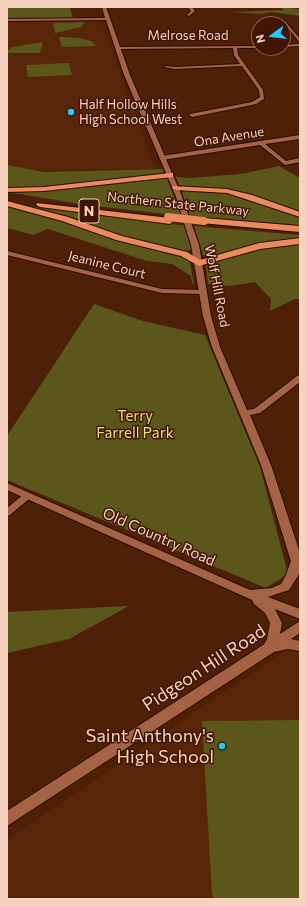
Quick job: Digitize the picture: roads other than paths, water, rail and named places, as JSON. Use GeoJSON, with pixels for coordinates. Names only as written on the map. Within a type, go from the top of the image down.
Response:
{"type":"FeatureCollection","features":[{"type":"Feature","properties":{"kind":"highway"},"geometry":{"type":"LineString","coordinates":[[7,190],[44,190],[142,177],[170,175]]}},
{"type":"Feature","properties":{"kind":"highway"},"geometry":{"type":"LineString","coordinates":[[176,188],[227,191],[300,215]]}},
{"type":"Feature","properties":{"kind":"highway","name":"Northern State Parkway"},"geometry":{"type":"LineString","coordinates":[[7,193],[169,219]]}},
{"type":"Feature","properties":{"kind":"highway"},"geometry":{"type":"LineString","coordinates":[[7,202],[65,219],[118,238],[189,255],[199,263],[259,246],[300,241]]}},
{"type":"Feature","properties":{"kind":"highway","name":"Northern State Parkway"},"geometry":{"type":"LineString","coordinates":[[7,202],[300,233]]}},
{"type":"Feature","properties":{"kind":"highway","name":"Northern State Parkway"},"geometry":{"type":"LineString","coordinates":[[206,223],[300,229]]}},
{"type":"Feature","properties":{"kind":"highway"},"geometry":{"type":"LineString","coordinates":[[173,251],[197,252]]}},
{"type":"Feature","properties":{"kind":"street","name":"Wolf Hill Road"},"geometry":{"type":"LineString","coordinates":[[104,7],[127,75],[176,188],[197,252],[207,316],[216,347],[266,465],[300,571]]}},
{"type":"Feature","properties":{"kind":"street"},"geometry":{"type":"LineString","coordinates":[[189,15],[193,11],[190,7]]}},
{"type":"Feature","properties":{"kind":"street"},"geometry":{"type":"LineString","coordinates":[[7,20],[107,19]]}},
{"type":"Feature","properties":{"kind":"street"},"geometry":{"type":"LineString","coordinates":[[291,31],[300,42]]}},
{"type":"Feature","properties":{"kind":"street"},"geometry":{"type":"LineString","coordinates":[[192,115],[247,105],[262,98],[261,90],[236,54],[235,47]]}},
{"type":"Feature","properties":{"kind":"street","name":"Melrose Road"},"geometry":{"type":"LineString","coordinates":[[118,48],[251,47]]}},
{"type":"Feature","properties":{"kind":"street"},"geometry":{"type":"LineString","coordinates":[[166,67],[175,68],[243,65]]}},
{"type":"Feature","properties":{"kind":"street","name":"Ona Avenue"},"geometry":{"type":"LineString","coordinates":[[162,158],[300,137]]}},
{"type":"Feature","properties":{"kind":"street"},"geometry":{"type":"LineString","coordinates":[[261,143],[285,163],[300,160]]}},
{"type":"Feature","properties":{"kind":"street","name":"Jeanine Court"},"geometry":{"type":"LineString","coordinates":[[7,253],[162,290],[203,292]]}},
{"type":"Feature","properties":{"kind":"street"},"geometry":{"type":"LineString","coordinates":[[244,413],[257,411],[300,378]]}},
{"type":"Feature","properties":{"kind":"street","name":"Old Country Road"},"geometry":{"type":"LineString","coordinates":[[7,486],[248,594],[300,614]]}},
{"type":"Feature","properties":{"kind":"street"},"geometry":{"type":"LineString","coordinates":[[7,513],[27,496]]}},
{"type":"Feature","properties":{"kind":"street"},"geometry":{"type":"LineString","coordinates":[[248,594],[273,592],[285,587],[292,576],[297,558]]}},
{"type":"Feature","properties":{"kind":"street"},"geometry":{"type":"LineString","coordinates":[[248,594],[269,610],[276,623],[273,639],[267,650]]}},
{"type":"Feature","properties":{"kind":"street","name":"Pidgeon Hill Road"},"geometry":{"type":"LineString","coordinates":[[7,819],[267,650],[300,626]]}},
{"type":"Feature","properties":{"kind":"street"},"geometry":{"type":"LineString","coordinates":[[267,650],[288,644],[300,646]]}},
{"type":"Feature","properties":{"kind":"place","name":"Half Hollow Hills High School West"},"geometry":{"type":"Point","coordinates":[71,112]}},
{"type":"Feature","properties":{"kind":"place","name":"Saint Anthony's High School"},"geometry":{"type":"Point","coordinates":[222,746]}},
{"type":"Feature","properties":{"kind":"park label","name":"Terry Farrell Park"},"geometry":{"type":"Point","coordinates":[135,424]}}]}
